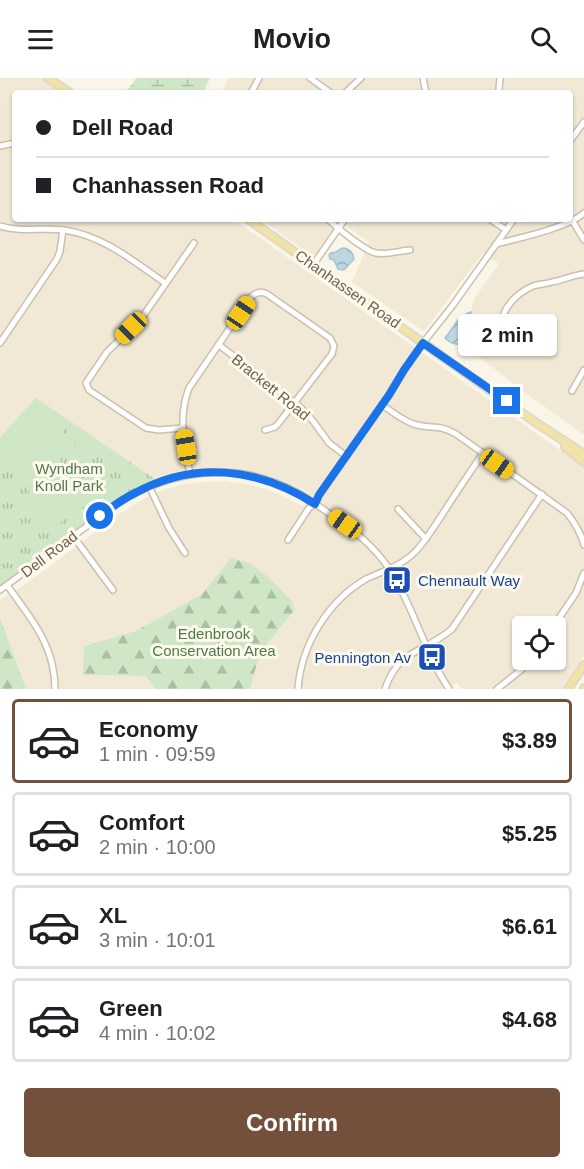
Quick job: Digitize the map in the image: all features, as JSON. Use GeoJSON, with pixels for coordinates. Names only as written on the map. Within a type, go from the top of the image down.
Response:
{"type":"FeatureCollection","features":[{"type":"Feature","properties":{"kind":"main road"},"geometry":{"type":"LineString","coordinates":[[48,78],[66,90]]}},
{"type":"Feature","properties":{"kind":"main road","name":"Chanhassen Road"},"geometry":{"type":"LineString","coordinates":[[252,222],[535,422]]}},
{"type":"Feature","properties":{"kind":"main road"},"geometry":{"type":"LineString","coordinates":[[535,422],[584,454]]}},
{"type":"Feature","properties":{"kind":"main road"},"geometry":{"type":"LineString","coordinates":[[535,422],[584,462]]}},
{"type":"Feature","properties":{"kind":"main road"},"geometry":{"type":"LineString","coordinates":[[568,689],[584,665]]}},
{"type":"Feature","properties":{"kind":"street"},"geometry":{"type":"LineString","coordinates":[[310,78],[327,90]]}},
{"type":"Feature","properties":{"kind":"street"},"geometry":{"type":"LineString","coordinates":[[348,90],[361,78]]}},
{"type":"Feature","properties":{"kind":"street"},"geometry":{"type":"LineString","coordinates":[[499,89],[500,78]]}},
{"type":"Feature","properties":{"kind":"street"},"geometry":{"type":"LineString","coordinates":[[573,137],[584,122]]}},
{"type":"Feature","properties":{"kind":"street"},"geometry":{"type":"LineString","coordinates":[[331,222],[375,253],[410,250]]}},
{"type":"Feature","properties":{"kind":"street"},"geometry":{"type":"LineString","coordinates":[[313,265],[343,222]]}},
{"type":"Feature","properties":{"kind":"street"},"geometry":{"type":"LineString","coordinates":[[494,222],[506,230]]}},
{"type":"Feature","properties":{"kind":"street"},"geometry":{"type":"LineString","coordinates":[[288,540],[309,508],[315,504],[423,343],[512,222]]}},
{"type":"Feature","properties":{"kind":"street"},"geometry":{"type":"LineString","coordinates":[[495,244],[546,231],[567,222]]}},
{"type":"Feature","properties":{"kind":"street"},"geometry":{"type":"LineString","coordinates":[[573,222],[584,240]]}},
{"type":"Feature","properties":{"kind":"street"},"geometry":{"type":"LineString","coordinates":[[0,226],[14,230],[63,230],[86,235],[123,253],[165,283]]}},
{"type":"Feature","properties":{"kind":"street"},"geometry":{"type":"LineString","coordinates":[[0,343],[2,335],[57,259],[63,230]]}},
{"type":"Feature","properties":{"kind":"street"},"geometry":{"type":"LineString","coordinates":[[183,428],[159,430],[146,428],[88,390],[86,383],[107,352],[141,319],[194,243]]}},
{"type":"Feature","properties":{"kind":"street"},"geometry":{"type":"LineString","coordinates":[[520,349],[509,344],[503,337],[501,328],[503,315],[511,302],[535,285],[584,274]]}},
{"type":"Feature","properties":{"kind":"street"},"geometry":{"type":"LineString","coordinates":[[190,474],[183,428],[183,411],[189,388],[251,297],[259,292],[267,294],[330,338],[334,345],[332,354],[294,403],[274,427],[265,430]]}},
{"type":"Feature","properties":{"kind":"street","name":"Brackett Road"},"geometry":{"type":"LineString","coordinates":[[219,345],[294,403],[314,421],[329,443],[346,456]]}},
{"type":"Feature","properties":{"kind":"street"},"geometry":{"type":"LineString","coordinates":[[572,391],[584,370]]}},
{"type":"Feature","properties":{"kind":"street"},"geometry":{"type":"LineString","coordinates":[[382,405],[418,426],[434,426],[449,430],[483,453],[567,513],[574,521],[584,545]]}},
{"type":"Feature","properties":{"kind":"street"},"geometry":{"type":"LineString","coordinates":[[298,689],[302,664],[308,647],[325,616],[349,591],[380,572],[389,570],[413,554],[426,539],[483,453]]}},
{"type":"Feature","properties":{"kind":"street","name":"Dell Road"},"geometry":{"type":"LineString","coordinates":[[0,590],[126,498],[149,486],[190,474],[220,472],[261,478],[292,490],[315,504],[358,534],[371,546],[389,570],[434,664],[449,689]]}},
{"type":"Feature","properties":{"kind":"street"},"geometry":{"type":"LineString","coordinates":[[149,486],[169,528],[185,553]]}},
{"type":"Feature","properties":{"kind":"street"},"geometry":{"type":"LineString","coordinates":[[385,689],[399,662],[407,655],[426,647],[452,630],[542,494]]}},
{"type":"Feature","properties":{"kind":"street"},"geometry":{"type":"LineString","coordinates":[[398,509],[426,539]]}},
{"type":"Feature","properties":{"kind":"street"},"geometry":{"type":"LineString","coordinates":[[74,536],[113,590]]}},
{"type":"Feature","properties":{"kind":"street"},"geometry":{"type":"LineString","coordinates":[[560,616],[576,593],[584,573]]}},
{"type":"Feature","properties":{"kind":"street"},"geometry":{"type":"LineString","coordinates":[[6,585],[43,637],[53,664],[56,689]]}},
{"type":"Feature","properties":{"kind":"street"},"geometry":{"type":"LineString","coordinates":[[497,689],[521,670]]}},
{"type":"Feature","properties":{"kind":"shaded area"},"geometry":{"type":"Polygon","coordinates":[[[0,78],[49,78],[66,90],[12,90],[12,222],[237,222],[584,467],[584,655],[562,689],[462,689],[456,683],[450,689],[250,689],[259,652],[295,610],[231,558],[202,594],[136,631],[84,646],[83,675],[145,676],[156,689],[25,689],[0,618],[0,600],[26,584],[118,515],[145,498],[165,489],[205,482],[225,481],[247,484],[269,490],[303,506],[311,495],[273,476],[235,469],[181,471],[155,479],[36,399],[0,437],[0,78]]]}},
{"type":"Feature","properties":{"kind":"shaded area"},"geometry":{"type":"Polygon","coordinates":[[[228,78],[584,78],[584,435],[476,355],[472,342],[471,312],[474,299],[499,264],[483,253],[425,330],[422,330],[352,282],[369,242],[340,222],[573,222],[573,90],[223,90],[228,78]]]}},
{"type":"Feature","properties":{"kind":"shaded area"},"geometry":{"type":"Polygon","coordinates":[[[264,222],[338,222],[315,255],[310,254],[264,222]]]}},
{"type":"Feature","properties":{"kind":"green space"},"geometry":{"type":"Polygon","coordinates":[[[136,78],[210,78],[204,90],[126,90],[136,78]]]}},
{"type":"Feature","properties":{"kind":"green space","name":"Wyndham Knoll Park"},"geometry":{"type":"Polygon","coordinates":[[[36,398],[155,479],[114,502],[0,586],[0,437],[36,398]]]}},
{"type":"Feature","properties":{"kind":"green space"},"geometry":{"type":"Polygon","coordinates":[[[34,402],[66,428],[28,478],[0,458],[0,446],[34,402]]]}},
{"type":"Feature","properties":{"kind":"green space"},"geometry":{"type":"Polygon","coordinates":[[[82,434],[103,449],[95,460],[85,454],[89,457],[83,466],[68,456],[82,434]]]}},
{"type":"Feature","properties":{"kind":"green space"},"geometry":{"type":"Polygon","coordinates":[[[53,454],[80,478],[94,496],[93,500],[44,534],[31,511],[29,492],[36,474],[53,454]]]}},
{"type":"Feature","properties":{"kind":"green space","name":"Edenbrook Conservation Area"},"geometry":{"type":"Polygon","coordinates":[[[231,558],[251,564],[269,578],[292,601],[295,610],[260,652],[250,689],[156,689],[145,676],[83,675],[84,646],[136,631],[202,594],[231,558]]]}},
{"type":"Feature","properties":{"kind":"green space"},"geometry":{"type":"Polygon","coordinates":[[[0,618],[25,686],[25,689],[0,689],[0,618]]]}},
{"type":"Feature","properties":{"kind":"water"},"geometry":{"type":"Polygon","coordinates":[[[342,248],[351,251],[354,259],[344,270],[338,269],[329,255],[342,248]]]}},
{"type":"Feature","properties":{"kind":"water"},"geometry":{"type":"Polygon","coordinates":[[[471,312],[472,342],[454,344],[448,341],[445,338],[459,319],[471,312]]]}},
{"type":"Feature","properties":{"kind":"place","name":"Chennault Way"},"geometry":{"type":"Point","coordinates":[397,580]}},
{"type":"Feature","properties":{"kind":"place","name":"Pennington Av"},"geometry":{"type":"Point","coordinates":[432,657]}},
{"type":"Feature","properties":{"kind":"route"},"geometry":{"type":"LineString","coordinates":[[100,516],[134,493],[157,483],[184,475],[208,472],[261,478],[292,490],[315,504],[423,343],[507,401]]}}]}
